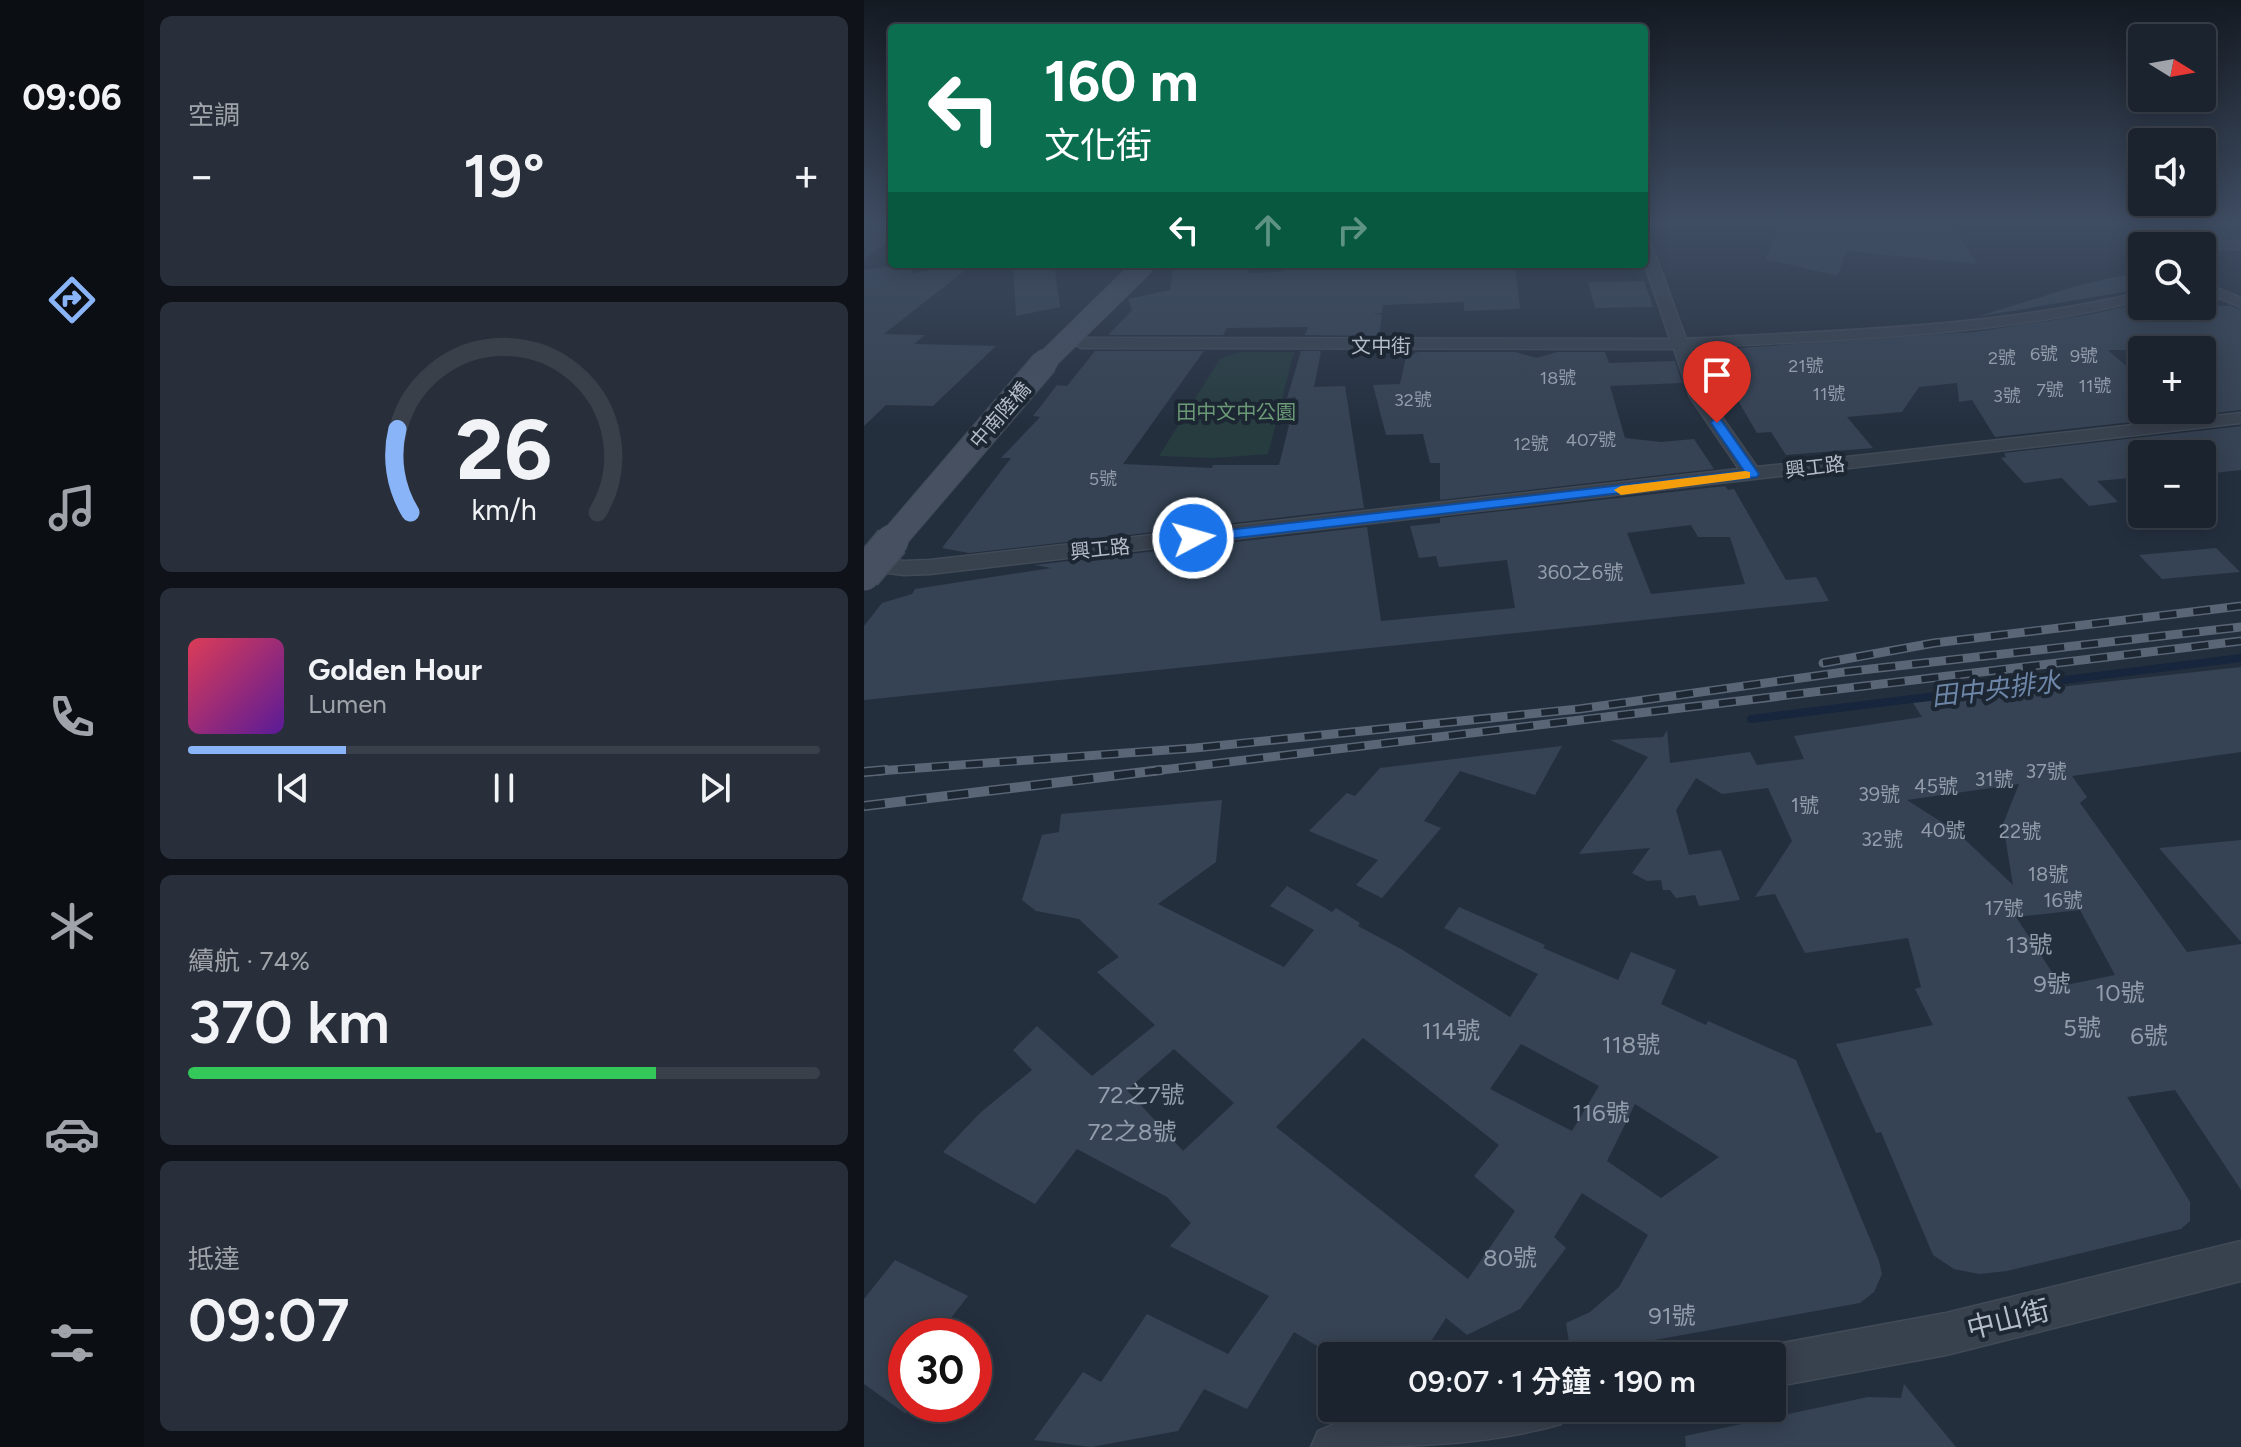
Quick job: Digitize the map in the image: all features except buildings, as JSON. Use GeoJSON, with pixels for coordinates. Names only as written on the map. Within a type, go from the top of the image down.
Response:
{"type":"FeatureCollection","features":[{"type":"Feature","properties":{"kind":"main road","name":"中南陸橋"},"geometry":{"type":"LineString","coordinates":[[864,574],[1059,346],[1114,292]]}},
{"type":"Feature","properties":{"kind":"street"},"geometry":{"type":"LineString","coordinates":[[1662,292],[1699,397],[1752,474]]}},
{"type":"Feature","properties":{"kind":"street","name":"文中街"},"geometry":{"type":"LineString","coordinates":[[1081,343],[1681,344],[1887,332],[2090,309],[2128,300]]}},
{"type":"Feature","properties":{"kind":"street","name":"興工路"},"geometry":{"type":"LineString","coordinates":[[864,563],[904,568],[930,567],[2241,418]]}},
{"type":"Feature","properties":{"kind":"street","name":"中山街"},"geometry":{"type":"LineString","coordinates":[[1786,1363],[1946,1334],[2241,1261]]}},
{"type":"Feature","properties":{"kind":"street"},"geometry":{"type":"LineString","coordinates":[[1334,1447],[1469,1422]]}},
{"type":"Feature","properties":{"kind":"green space","name":"田中文中公園"},"geometry":{"type":"Polygon","coordinates":[[[1241,352],[1294,352],[1268,454],[1214,458],[1159,456],[1220,359],[1241,352]]]}},
{"type":"Feature","properties":{"kind":"waterway","name":"田中央排水"},"geometry":{"type":"LineString","coordinates":[[1751,719],[2241,658]]}},
{"type":"Feature","properties":{"kind":"railway"},"geometry":{"type":"LineString","coordinates":[[1823,663],[1934,643],[2241,606]]}},
{"type":"Feature","properties":{"kind":"railway"},"geometry":{"type":"LineString","coordinates":[[886,770],[864,772],[1195,748],[1579,709],[1844,672],[2241,627]]}},
{"type":"Feature","properties":{"kind":"railway"},"geometry":{"type":"LineString","coordinates":[[1145,772],[2241,641]]}},
{"type":"Feature","properties":{"kind":"railway"},"geometry":{"type":"LineString","coordinates":[[864,806],[1161,770]]}},
{"type":"Feature","properties":{"kind":"slow traffic"},"geometry":{"type":"LineString","coordinates":[[1621,490],[1745,475]]}},
{"type":"Feature","properties":{"kind":"route"},"geometry":{"type":"LineString","coordinates":[[1193,538],[1752,474],[1717,423]]}}]}
